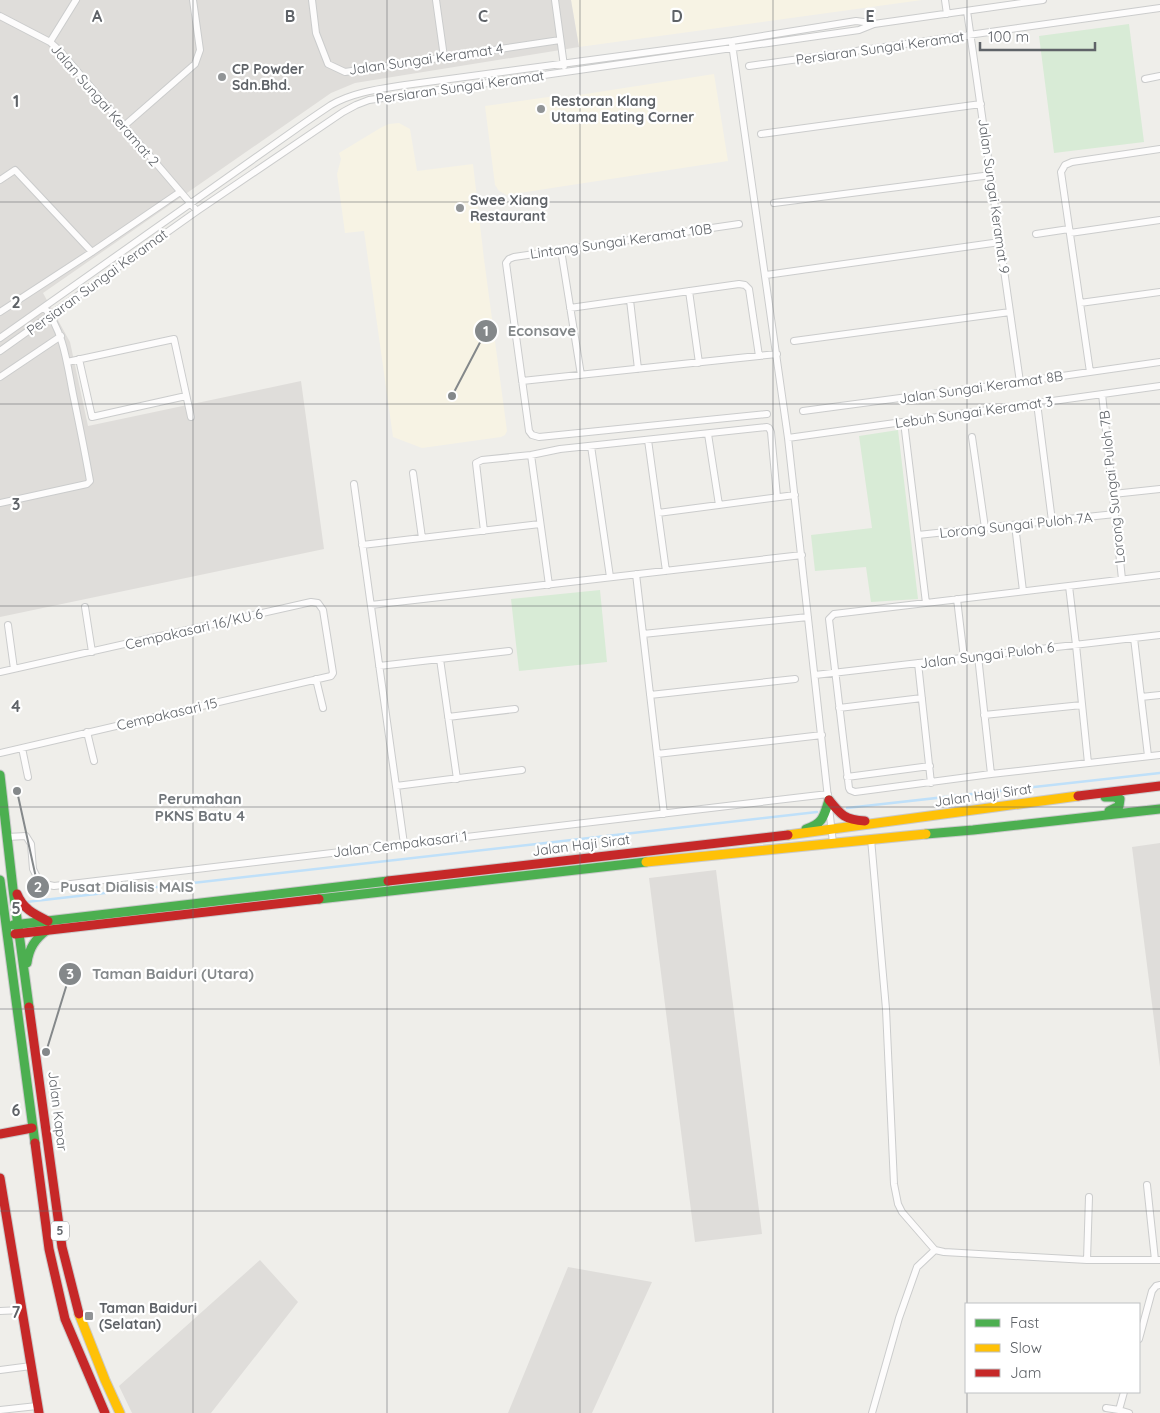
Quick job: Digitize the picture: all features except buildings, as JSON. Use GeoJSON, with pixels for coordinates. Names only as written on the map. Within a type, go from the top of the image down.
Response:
{"type":"FeatureCollection","features":[{"type":"Feature","properties":{"kind":"main road","name":"Jalan Kapar"},"geometry":{"type":"LineString","coordinates":[[0,775],[13,886],[21,911],[19,929],[62,1247],[79,1314],[120,1413]]}},
{"type":"Feature","properties":{"kind":"main road","name":"Jalan Haji Sirat"},"geometry":{"type":"LineString","coordinates":[[48,926],[831,830],[1160,786]]}},
{"type":"Feature","properties":{"kind":"main road"},"geometry":{"type":"LineString","coordinates":[[828,797],[842,816],[852,820],[870,821],[915,818]]}},
{"type":"Feature","properties":{"kind":"main road"},"geometry":{"type":"LineString","coordinates":[[740,840],[812,828],[820,824],[824,817],[828,797]]}},
{"type":"Feature","properties":{"kind":"main road"},"geometry":{"type":"LineString","coordinates":[[1072,797],[1114,797],[1120,799],[1121,802],[1118,807],[1111,810],[1077,817]]}},
{"type":"Feature","properties":{"kind":"main road","name":"Jalan Haji Sirat"},"geometry":{"type":"LineString","coordinates":[[6,930],[1160,809]]}},
{"type":"Feature","properties":{"kind":"main road","name":"Jalan Kapar"},"geometry":{"type":"LineString","coordinates":[[0,880],[49,1249],[65,1319],[105,1413]]}},
{"type":"Feature","properties":{"kind":"main road"},"geometry":{"type":"LineString","coordinates":[[13,886],[21,911],[48,926],[36,938],[28,951],[25,975]]}},
{"type":"Feature","properties":{"kind":"main road"},"geometry":{"type":"LineString","coordinates":[[21,1042],[35,1040]]}},
{"type":"Feature","properties":{"kind":"main road"},"geometry":{"type":"LineString","coordinates":[[2,1133],[32,1128]]}},
{"type":"Feature","properties":{"kind":"main road"},"geometry":{"type":"LineString","coordinates":[[0,1178],[38,1409]]}},
{"type":"Feature","properties":{"kind":"street"},"geometry":{"type":"LineString","coordinates":[[50,42],[76,0]]}},
{"type":"Feature","properties":{"kind":"street"},"geometry":{"type":"LineString","coordinates":[[124,126],[195,64],[200,50],[193,0]]}},
{"type":"Feature","properties":{"kind":"street","name":"Jalan Sungai Keramat 4"},"geometry":{"type":"LineString","coordinates":[[312,0],[316,33],[328,64],[345,72],[560,40]]}},
{"type":"Feature","properties":{"kind":"street"},"geometry":{"type":"LineString","coordinates":[[436,0],[444,57]]}},
{"type":"Feature","properties":{"kind":"street"},"geometry":{"type":"LineString","coordinates":[[555,0],[565,72]]}},
{"type":"Feature","properties":{"kind":"street"},"geometry":{"type":"LineString","coordinates":[[945,0],[947,14]]}},
{"type":"Feature","properties":{"kind":"street","name":"Persiaran Sungai Keramat"},"geometry":{"type":"LineString","coordinates":[[0,352],[197,211],[356,105],[385,97],[859,30],[874,24],[1043,0]]}},
{"type":"Feature","properties":{"kind":"street","name":"Persiaran Sungai Keramat"},"geometry":{"type":"LineString","coordinates":[[749,66],[1160,8]]}},
{"type":"Feature","properties":{"kind":"street","name":"Jalan Sungai Keramat 9"},"geometry":{"type":"LineString","coordinates":[[967,11],[1020,382]]}},
{"type":"Feature","properties":{"kind":"street","name":"Jalan Sungai Keramat 2"},"geometry":{"type":"LineString","coordinates":[[0,16],[50,42],[60,51],[197,211]]}},
{"type":"Feature","properties":{"kind":"street","name":"Persiaran Sungai Keramat"},"geometry":{"type":"LineString","coordinates":[[0,338],[332,104],[347,97],[405,85],[732,41],[856,21],[874,24]]}},
{"type":"Feature","properties":{"kind":"street"},"geometry":{"type":"LineString","coordinates":[[732,41],[788,438],[833,843]]}},
{"type":"Feature","properties":{"kind":"street"},"geometry":{"type":"LineString","coordinates":[[1145,78],[1160,76]]}},
{"type":"Feature","properties":{"kind":"street"},"geometry":{"type":"LineString","coordinates":[[760,134],[980,104]]}},
{"type":"Feature","properties":{"kind":"street"},"geometry":{"type":"LineString","coordinates":[[1090,372],[1061,172],[1065,165],[1072,162],[1160,149]]}},
{"type":"Feature","properties":{"kind":"street"},"geometry":{"type":"LineString","coordinates":[[0,180],[15,170],[92,252]]}},
{"type":"Feature","properties":{"kind":"street"},"geometry":{"type":"LineString","coordinates":[[774,203],[991,175]]}},
{"type":"Feature","properties":{"kind":"street"},"geometry":{"type":"LineString","coordinates":[[0,312],[180,192]]}},
{"type":"Feature","properties":{"kind":"street"},"geometry":{"type":"LineString","coordinates":[[1036,234],[1160,220]]}},
{"type":"Feature","properties":{"kind":"street","name":"Lintang Sungai Keramat 10B"},"geometry":{"type":"LineString","coordinates":[[522,381],[506,263],[509,259],[739,224]]}},
{"type":"Feature","properties":{"kind":"street"},"geometry":{"type":"LineString","coordinates":[[766,275],[1000,242]]}},
{"type":"Feature","properties":{"kind":"street"},"geometry":{"type":"LineString","coordinates":[[561,250],[580,375]]}},
{"type":"Feature","properties":{"kind":"street"},"geometry":{"type":"LineString","coordinates":[[570,308],[739,284],[745,285],[748,289],[759,356]]}},
{"type":"Feature","properties":{"kind":"street"},"geometry":{"type":"LineString","coordinates":[[689,291],[699,363]]}},
{"type":"Feature","properties":{"kind":"street"},"geometry":{"type":"LineString","coordinates":[[1080,303],[1160,292]]}},
{"type":"Feature","properties":{"kind":"street"},"geometry":{"type":"LineString","coordinates":[[630,300],[638,369]]}},
{"type":"Feature","properties":{"kind":"street"},"geometry":{"type":"LineString","coordinates":[[0,503],[87,484],[90,481],[61,336],[51,315],[44,307]]}},
{"type":"Feature","properties":{"kind":"street"},"geometry":{"type":"LineString","coordinates":[[794,341],[1010,312]]}},
{"type":"Feature","properties":{"kind":"street"},"geometry":{"type":"LineString","coordinates":[[0,377],[61,336]]}},
{"type":"Feature","properties":{"kind":"street"},"geometry":{"type":"LineString","coordinates":[[67,362],[174,339],[190,416]]}},
{"type":"Feature","properties":{"kind":"street"},"geometry":{"type":"LineString","coordinates":[[767,414],[538,437],[532,435],[529,431],[522,381],[777,354]]}},
{"type":"Feature","properties":{"kind":"street"},"geometry":{"type":"LineString","coordinates":[[79,359],[92,417],[186,396]]}},
{"type":"Feature","properties":{"kind":"street","name":"Jalan Sungai Keramat 8B"},"geometry":{"type":"LineString","coordinates":[[802,411],[1160,362]]}},
{"type":"Feature","properties":{"kind":"street","name":"Lebuh Sungai Keramat 3"},"geometry":{"type":"LineString","coordinates":[[788,438],[1160,386]]}},
{"type":"Feature","properties":{"kind":"street","name":"Lorong Sungai Puloh 7B"},"geometry":{"type":"LineString","coordinates":[[1102,394],[1122,580]]}},
{"type":"Feature","properties":{"kind":"street"},"geometry":{"type":"LineString","coordinates":[[1037,403],[1052,521]]}},
{"type":"Feature","properties":{"kind":"street"},"geometry":{"type":"LineString","coordinates":[[904,422],[926,603]]}},
{"type":"Feature","properties":{"kind":"street"},"geometry":{"type":"LineString","coordinates":[[484,531],[475,464],[482,460],[532,455],[560,449],[767,427],[771,432],[777,497]]}},
{"type":"Feature","properties":{"kind":"street"},"geometry":{"type":"LineString","coordinates":[[708,434],[719,504]]}},
{"type":"Feature","properties":{"kind":"street"},"geometry":{"type":"LineString","coordinates":[[972,437],[985,528]]}},
{"type":"Feature","properties":{"kind":"street"},"geometry":{"type":"LineString","coordinates":[[648,440],[666,571]]}},
{"type":"Feature","properties":{"kind":"street"},"geometry":{"type":"LineString","coordinates":[[591,446],[610,578]]}},
{"type":"Feature","properties":{"kind":"street"},"geometry":{"type":"LineString","coordinates":[[532,455],[549,585]]}},
{"type":"Feature","properties":{"kind":"street"},"geometry":{"type":"LineString","coordinates":[[413,473],[422,538]]}},
{"type":"Feature","properties":{"kind":"street"},"geometry":{"type":"LineString","coordinates":[[354,484],[404,844]]}},
{"type":"Feature","properties":{"kind":"street"},"geometry":{"type":"LineString","coordinates":[[1113,494],[1160,489]]}},
{"type":"Feature","properties":{"kind":"street"},"geometry":{"type":"LineString","coordinates":[[658,513],[795,495]]}},
{"type":"Feature","properties":{"kind":"street","name":"Lorong Sungai Puloh 7A"},"geometry":{"type":"LineString","coordinates":[[918,535],[1115,514]]}},
{"type":"Feature","properties":{"kind":"street"},"geometry":{"type":"LineString","coordinates":[[362,545],[540,524]]}},
{"type":"Feature","properties":{"kind":"street"},"geometry":{"type":"LineString","coordinates":[[1015,525],[1023,591]]}},
{"type":"Feature","properties":{"kind":"street"},"geometry":{"type":"LineString","coordinates":[[371,605],[802,555]]}},
{"type":"Feature","properties":{"kind":"street"},"geometry":{"type":"LineString","coordinates":[[636,574],[664,814]]}},
{"type":"Feature","properties":{"kind":"street"},"geometry":{"type":"LineString","coordinates":[[1160,575],[834,614],[829,619],[848,788],[850,790],[855,792],[1160,755]]}},
{"type":"Feature","properties":{"kind":"street"},"geometry":{"type":"LineString","coordinates":[[1068,586],[1088,763]]}},
{"type":"Feature","properties":{"kind":"street"},"geometry":{"type":"LineString","coordinates":[[957,599],[964,658]]}},
{"type":"Feature","properties":{"kind":"street","name":"Cempakasari 16/KU 6"},"geometry":{"type":"LineString","coordinates":[[0,672],[315,602],[323,610],[333,673]]}},
{"type":"Feature","properties":{"kind":"street"},"geometry":{"type":"LineString","coordinates":[[85,607],[92,652]]}},
{"type":"Feature","properties":{"kind":"street"},"geometry":{"type":"LineString","coordinates":[[643,634],[808,616]]}},
{"type":"Feature","properties":{"kind":"street"},"geometry":{"type":"LineString","coordinates":[[8,625],[14,669]]}},
{"type":"Feature","properties":{"kind":"street","name":"Jalan Sungai Puloh 6"},"geometry":{"type":"LineString","coordinates":[[815,675],[1160,635]]}},
{"type":"Feature","properties":{"kind":"street"},"geometry":{"type":"LineString","coordinates":[[1134,638],[1148,756]]}},
{"type":"Feature","properties":{"kind":"street"},"geometry":{"type":"LineString","coordinates":[[379,666],[508,651]]}},
{"type":"Feature","properties":{"kind":"street"},"geometry":{"type":"LineString","coordinates":[[978,656],[991,774]]}},
{"type":"Feature","properties":{"kind":"street"},"geometry":{"type":"LineString","coordinates":[[440,659],[457,779]]}},
{"type":"Feature","properties":{"kind":"street"},"geometry":{"type":"LineString","coordinates":[[918,663],[931,782]]}},
{"type":"Feature","properties":{"kind":"street","name":"Cempakasari 15"},"geometry":{"type":"LineString","coordinates":[[0,753],[331,676],[333,673]]}},
{"type":"Feature","properties":{"kind":"street"},"geometry":{"type":"LineString","coordinates":[[316,679],[323,708]]}},
{"type":"Feature","properties":{"kind":"street"},"geometry":{"type":"LineString","coordinates":[[650,695],[795,679]]}},
{"type":"Feature","properties":{"kind":"street"},"geometry":{"type":"LineString","coordinates":[[1141,697],[1160,695]]}},
{"type":"Feature","properties":{"kind":"street"},"geometry":{"type":"LineString","coordinates":[[839,708],[922,698]]}},
{"type":"Feature","properties":{"kind":"street"},"geometry":{"type":"LineString","coordinates":[[984,715],[1082,705]]}},
{"type":"Feature","properties":{"kind":"street"},"geometry":{"type":"LineString","coordinates":[[448,717],[515,709]]}},
{"type":"Feature","properties":{"kind":"street"},"geometry":{"type":"LineString","coordinates":[[87,732],[94,761]]}},
{"type":"Feature","properties":{"kind":"street"},"geometry":{"type":"LineString","coordinates":[[657,754],[822,735]]}},
{"type":"Feature","properties":{"kind":"street"},"geometry":{"type":"LineString","coordinates":[[22,748],[28,777]]}},
{"type":"Feature","properties":{"kind":"street"},"geometry":{"type":"LineString","coordinates":[[847,777],[930,766]]}},
{"type":"Feature","properties":{"kind":"street"},"geometry":{"type":"LineString","coordinates":[[396,786],[522,770]]}},
{"type":"Feature","properties":{"kind":"street","name":"Jalan Cempakasari 1"},"geometry":{"type":"LineString","coordinates":[[7,837],[26,836],[31,844],[34,870],[40,883],[54,886],[664,814],[828,797]]}},
{"type":"Feature","properties":{"kind":"street"},"geometry":{"type":"LineString","coordinates":[[871,839],[886,1009],[894,1184],[898,1204],[902,1212],[935,1250],[944,1252],[1087,1260],[1158,1260],[1147,1185]]}},
{"type":"Feature","properties":{"kind":"street"},"geometry":{"type":"LineString","coordinates":[[1087,1260],[1089,1197]]}},
{"type":"Feature","properties":{"kind":"street"},"geometry":{"type":"LineString","coordinates":[[872,1413],[899,1318],[917,1267],[935,1250]]}},
{"type":"Feature","properties":{"kind":"street"},"geometry":{"type":"LineString","coordinates":[[1140,1335],[1152,1291],[1156,1286],[1160,1285]]}},
{"type":"Feature","properties":{"kind":"street"},"geometry":{"type":"LineString","coordinates":[[0,1311],[22,1310]]}},
{"type":"Feature","properties":{"kind":"street"},"geometry":{"type":"LineString","coordinates":[[0,1370],[31,1366]]}},
{"type":"Feature","properties":{"kind":"street"},"geometry":{"type":"LineString","coordinates":[[1119,1410],[1124,1393]]}},
{"type":"Feature","properties":{"kind":"street"},"geometry":{"type":"LineString","coordinates":[[1106,1408],[1129,1413]]}},
{"type":"Feature","properties":{"kind":"street"},"geometry":{"type":"LineString","coordinates":[[0,1410],[38,1409]]}},
{"type":"Feature","properties":{"kind":"shaded area"},"geometry":{"type":"Polygon","coordinates":[[[0,0],[571,0],[579,47],[355,83],[331,93],[43,293],[70,342],[88,426],[301,381],[324,549],[0,617],[0,0]]]}},
{"type":"Feature","properties":{"kind":"shaded area"},"geometry":{"type":"Polygon","coordinates":[[[571,0],[922,0],[579,47],[571,0]]]}},
{"type":"Feature","properties":{"kind":"shaded area"},"geometry":{"type":"Polygon","coordinates":[[[714,74],[728,161],[507,195],[499,191],[495,185],[485,106],[555,96],[560,98],[714,74]]]}},
{"type":"Feature","properties":{"kind":"shaded area"},"geometry":{"type":"Polygon","coordinates":[[[399,123],[410,129],[417,171],[473,164],[507,431],[501,437],[422,448],[393,437],[364,231],[345,233],[337,174],[341,159],[339,153],[382,127],[399,123]]]}},
{"type":"Feature","properties":{"kind":"shaded area"},"geometry":{"type":"Polygon","coordinates":[[[1160,843],[1160,1067],[1132,847],[1160,843]]]}},
{"type":"Feature","properties":{"kind":"shaded area"},"geometry":{"type":"Polygon","coordinates":[[[716,870],[762,1234],[695,1242],[649,878],[716,870]]]}},
{"type":"Feature","properties":{"kind":"shaded area"},"geometry":{"type":"Polygon","coordinates":[[[260,1260],[298,1302],[211,1413],[132,1413],[119,1386],[260,1260]]]}},
{"type":"Feature","properties":{"kind":"shaded area"},"geometry":{"type":"Polygon","coordinates":[[[568,1267],[652,1282],[592,1413],[508,1413],[568,1267]]]}},
{"type":"Feature","properties":{"kind":"green space"},"geometry":{"type":"Polygon","coordinates":[[[1129,24],[1144,142],[1054,153],[1039,36],[1129,24]]]}},
{"type":"Feature","properties":{"kind":"green space"},"geometry":{"type":"Polygon","coordinates":[[[898,430],[918,599],[871,602],[866,567],[815,571],[811,535],[872,528],[859,436],[898,430]]]}},
{"type":"Feature","properties":{"kind":"green space"},"geometry":{"type":"Polygon","coordinates":[[[600,590],[607,662],[519,671],[511,599],[600,590]]]}},
{"type":"Feature","properties":{"kind":"waterway"},"geometry":{"type":"LineString","coordinates":[[847,808],[1160,773]]}},
{"type":"Feature","properties":{"kind":"waterway"},"geometry":{"type":"LineString","coordinates":[[26,902],[817,812]]}},
{"type":"Feature","properties":{"kind":"traffic: fast"},"geometry":{"type":"LineString","coordinates":[[0,775],[29,1007]]}},
{"type":"Feature","properties":{"kind":"traffic: fast"},"geometry":{"type":"LineString","coordinates":[[1105,797],[1120,799],[1119,806],[1109,811]]}},
{"type":"Feature","properties":{"kind":"traffic: fast"},"geometry":{"type":"LineString","coordinates":[[806,829],[816,825],[822,819],[829,800]]}},
{"type":"Feature","properties":{"kind":"traffic: fast"},"geometry":{"type":"LineString","coordinates":[[926,834],[1160,809]]}},
{"type":"Feature","properties":{"kind":"traffic: fast"},"geometry":{"type":"LineString","coordinates":[[319,899],[646,862]]}},
{"type":"Feature","properties":{"kind":"traffic: fast"},"geometry":{"type":"LineString","coordinates":[[0,880],[35,1143]]}},
{"type":"Feature","properties":{"kind":"traffic: fast"},"geometry":{"type":"LineString","coordinates":[[13,925],[388,881]]}},
{"type":"Feature","properties":{"kind":"traffic: fast"},"geometry":{"type":"LineString","coordinates":[[27,963],[33,944],[47,930]]}},
{"type":"Feature","properties":{"kind":"traffic: slow"},"geometry":{"type":"LineString","coordinates":[[788,835],[1078,796]]}},
{"type":"Feature","properties":{"kind":"traffic: slow"},"geometry":{"type":"LineString","coordinates":[[646,862],[926,834]]}},
{"type":"Feature","properties":{"kind":"traffic: slow"},"geometry":{"type":"LineString","coordinates":[[79,1314],[120,1413]]}},
{"type":"Feature","properties":{"kind":"traffic: jam"},"geometry":{"type":"LineString","coordinates":[[1078,796],[1160,786]]}},
{"type":"Feature","properties":{"kind":"traffic: jam"},"geometry":{"type":"LineString","coordinates":[[829,800],[844,816],[865,821]]}},
{"type":"Feature","properties":{"kind":"traffic: jam"},"geometry":{"type":"LineString","coordinates":[[388,881],[788,835]]}},
{"type":"Feature","properties":{"kind":"traffic: jam"},"geometry":{"type":"LineString","coordinates":[[17,894],[26,907],[48,921]]}},
{"type":"Feature","properties":{"kind":"traffic: jam"},"geometry":{"type":"LineString","coordinates":[[15,934],[319,899]]}},
{"type":"Feature","properties":{"kind":"traffic: jam"},"geometry":{"type":"LineString","coordinates":[[29,1007],[62,1247],[79,1314]]}},
{"type":"Feature","properties":{"kind":"traffic: jam"},"geometry":{"type":"LineString","coordinates":[[0,1134],[32,1128]]}},
{"type":"Feature","properties":{"kind":"traffic: jam"},"geometry":{"type":"LineString","coordinates":[[35,1143],[49,1249],[65,1319],[105,1413]]}},
{"type":"Feature","properties":{"kind":"traffic: jam"},"geometry":{"type":"LineString","coordinates":[[0,1178],[39,1413]]}},
{"type":"Feature","properties":{"kind":"place","name":"CP Powder Sdn.Bhd."},"geometry":{"type":"Point","coordinates":[222,77]}},
{"type":"Feature","properties":{"kind":"place","name":"Restoran Klang Utama Eating Corner"},"geometry":{"type":"Point","coordinates":[541,109]}},
{"type":"Feature","properties":{"kind":"place","name":"Swee Xiang Restaurant"},"geometry":{"type":"Point","coordinates":[460,208]}},
{"type":"Feature","properties":{"kind":"place","name":"Econsave"},"geometry":{"type":"Point","coordinates":[452,396]}},
{"type":"Feature","properties":{"kind":"place","name":"Pusat Dialisis MAIS"},"geometry":{"type":"Point","coordinates":[17,791]}},
{"type":"Feature","properties":{"kind":"place","name":"Taman Baiduri (Utara)"},"geometry":{"type":"Point","coordinates":[46,1052]}},
{"type":"Feature","properties":{"kind":"place","name":"Taman Baiduri (Selatan)"},"geometry":{"type":"Point","coordinates":[89,1316]}},
{"type":"Feature","properties":{"kind":"district","name":"Perumahan PKNS Batu 4"},"geometry":{"type":"Point","coordinates":[200,808]}}]}
